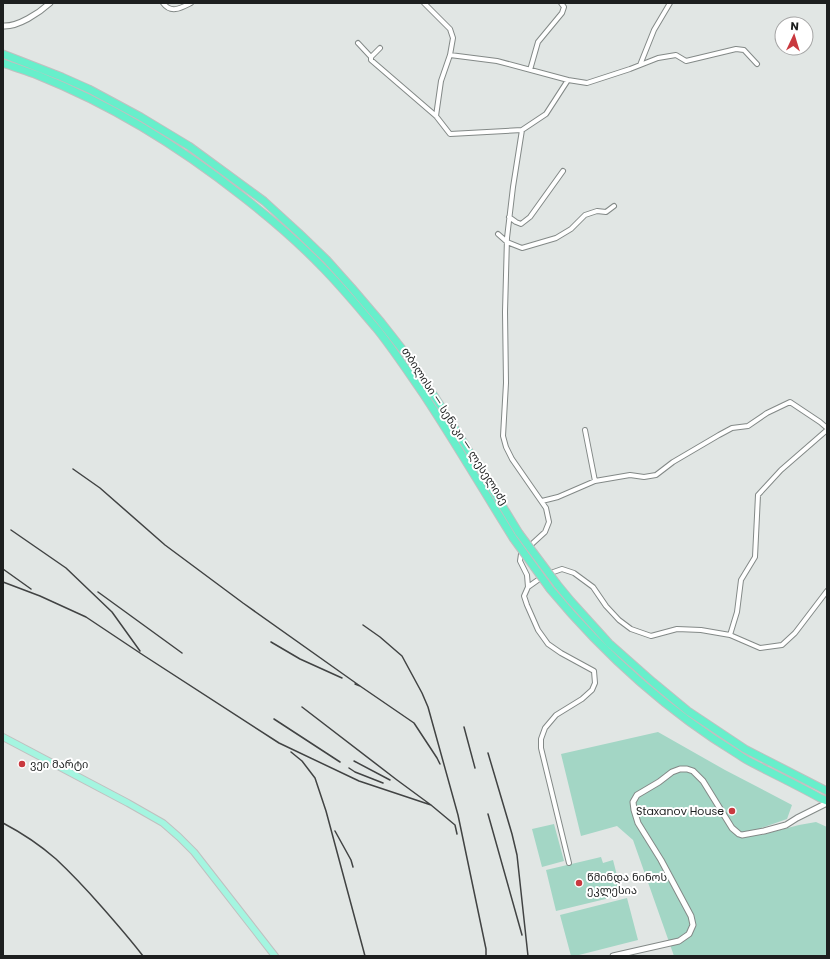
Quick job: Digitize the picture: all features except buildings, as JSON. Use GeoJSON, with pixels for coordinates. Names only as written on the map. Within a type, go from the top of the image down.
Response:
{"type":"FeatureCollection","features":[{"type":"Feature","properties":{"kind":"highway","name":"თბილისი — სენაკი — ლესელიძე"},"geometry":{"type":"LineString","coordinates":[[3,54],[89,89],[141,117],[182,142],[264,201],[327,260],[382,322],[410,359],[450,420],[520,533],[557,584],[609,643],[688,711],[745,749],[827,791]]}},
{"type":"Feature","properties":{"kind":"highway","name":"თბილისი — სენაკი — ლესელიძე"},"geometry":{"type":"LineString","coordinates":[[3,63],[37,75],[84,96],[140,125],[185,153],[216,175],[259,209],[294,240],[321,266],[376,328],[402,363],[443,425],[513,538],[550,589],[602,646],[642,684],[707,735],[740,756],[827,802]]}},
{"type":"Feature","properties":{"kind":"main road"},"geometry":{"type":"LineString","coordinates":[[3,737],[163,823],[194,852],[275,956]]}},
{"type":"Feature","properties":{"kind":"street"},"geometry":{"type":"LineString","coordinates":[[3,26],[9,26],[34,15],[50,3]]}},
{"type":"Feature","properties":{"kind":"street"},"geometry":{"type":"LineString","coordinates":[[163,3],[171,9],[176,10],[191,3]]}},
{"type":"Feature","properties":{"kind":"street"},"geometry":{"type":"LineString","coordinates":[[424,3],[450,29],[453,38],[450,55],[441,81],[436,116]]}},
{"type":"Feature","properties":{"kind":"street"},"geometry":{"type":"LineString","coordinates":[[530,70],[538,42],[562,13],[564,7],[561,3]]}},
{"type":"Feature","properties":{"kind":"street"},"geometry":{"type":"LineString","coordinates":[[640,65],[654,30],[670,3]]}},
{"type":"Feature","properties":{"kind":"street"},"geometry":{"type":"LineString","coordinates":[[358,43],[371,57],[371,60],[436,116],[450,134],[522,130],[546,114],[568,80]]}},
{"type":"Feature","properties":{"kind":"street"},"geometry":{"type":"LineString","coordinates":[[371,57],[380,48]]}},
{"type":"Feature","properties":{"kind":"street"},"geometry":{"type":"LineString","coordinates":[[450,55],[497,60],[568,80],[587,83],[658,58],[676,55],[686,61],[736,49],[744,50],[757,64]]}},
{"type":"Feature","properties":{"kind":"street"},"geometry":{"type":"LineString","coordinates":[[522,130],[513,187],[507,242],[505,312],[506,383],[503,436],[506,447],[512,459],[546,508],[549,522],[545,532],[521,554],[520,561],[527,575],[528,587],[524,596],[538,630],[548,644],[594,671],[595,683],[592,690],[582,699],[556,715],[545,728],[541,739],[540,748],[568,863]]}},
{"type":"Feature","properties":{"kind":"street"},"geometry":{"type":"LineString","coordinates":[[509,217],[521,224],[530,217],[563,171]]}},
{"type":"Feature","properties":{"kind":"street"},"geometry":{"type":"LineString","coordinates":[[498,234],[507,242],[522,248],[556,238],[571,229],[585,216],[597,211],[606,212],[614,206]]}},
{"type":"Feature","properties":{"kind":"street"},"geometry":{"type":"LineString","coordinates":[[542,501],[558,497],[596,480],[630,474],[644,477],[656,475],[673,462],[718,435],[732,428],[748,426],[767,413],[790,402],[820,422],[827,429],[781,470],[758,495],[755,557],[741,580],[737,612],[730,635]]}},
{"type":"Feature","properties":{"kind":"street"},"geometry":{"type":"LineString","coordinates":[[585,430],[596,480]]}},
{"type":"Feature","properties":{"kind":"street"},"geometry":{"type":"LineString","coordinates":[[528,587],[544,575],[562,569],[574,572],[593,587],[606,606],[619,620],[631,629],[651,636],[677,629],[701,630],[730,635],[760,648],[782,644],[795,633],[827,591]]}},
{"type":"Feature","properties":{"kind":"street"},"geometry":{"type":"LineString","coordinates":[[613,956],[679,941],[689,934],[693,925],[690,916],[660,860],[638,823],[634,810],[634,802],[637,795],[659,782],[672,772],[680,769],[693,771],[703,781],[732,828],[739,834],[764,831],[786,825],[827,802]]}},
{"type":"Feature","properties":{"kind":"green space"},"geometry":{"type":"Polygon","coordinates":[[[658,732],[725,770],[792,805],[787,819],[761,828],[761,835],[816,822],[827,827],[827,956],[674,956],[633,840],[617,826],[581,836],[561,754],[658,732]]]}},
{"type":"Feature","properties":{"kind":"green space"},"geometry":{"type":"Polygon","coordinates":[[[554,824],[564,861],[542,867],[532,829],[554,824]]]}},
{"type":"Feature","properties":{"kind":"green space"},"geometry":{"type":"Polygon","coordinates":[[[601,857],[603,863],[613,860],[622,895],[556,911],[546,870],[601,857]]]}},
{"type":"Feature","properties":{"kind":"green space"},"geometry":{"type":"Polygon","coordinates":[[[627,898],[638,940],[571,956],[560,915],[627,898]]]}},
{"type":"Feature","properties":{"kind":"railway"},"geometry":{"type":"LineString","coordinates":[[73,469],[100,488],[165,545],[243,603],[360,686]]}},
{"type":"Feature","properties":{"kind":"railway"},"geometry":{"type":"LineString","coordinates":[[11,530],[66,568],[112,612],[140,651]]}},
{"type":"Feature","properties":{"kind":"railway"},"geometry":{"type":"LineString","coordinates":[[3,569],[31,589]]}},
{"type":"Feature","properties":{"kind":"railway"},"geometry":{"type":"LineString","coordinates":[[3,582],[40,596],[86,617],[279,743],[359,781],[431,805]]}},
{"type":"Feature","properties":{"kind":"railway"},"geometry":{"type":"LineString","coordinates":[[98,592],[182,653]]}},
{"type":"Feature","properties":{"kind":"railway"},"geometry":{"type":"LineString","coordinates":[[363,625],[402,656],[428,707],[458,815],[486,949],[486,956]]}},
{"type":"Feature","properties":{"kind":"railway"},"geometry":{"type":"LineString","coordinates":[[271,642],[300,659],[342,678]]}},
{"type":"Feature","properties":{"kind":"railway"},"geometry":{"type":"LineString","coordinates":[[355,684],[414,723],[440,764]]}},
{"type":"Feature","properties":{"kind":"railway"},"geometry":{"type":"LineString","coordinates":[[302,707],[431,805],[455,825],[457,834]]}},
{"type":"Feature","properties":{"kind":"railway"},"geometry":{"type":"LineString","coordinates":[[274,719],[340,762]]}},
{"type":"Feature","properties":{"kind":"railway"},"geometry":{"type":"LineString","coordinates":[[464,727],[475,768]]}},
{"type":"Feature","properties":{"kind":"railway"},"geometry":{"type":"LineString","coordinates":[[291,752],[302,761],[315,778],[326,811],[365,956]]}},
{"type":"Feature","properties":{"kind":"railway"},"geometry":{"type":"LineString","coordinates":[[488,753],[517,855],[528,956]]}},
{"type":"Feature","properties":{"kind":"railway"},"geometry":{"type":"LineString","coordinates":[[354,761],[390,780]]}},
{"type":"Feature","properties":{"kind":"railway"},"geometry":{"type":"LineString","coordinates":[[349,768],[355,772],[383,783]]}},
{"type":"Feature","properties":{"kind":"railway"},"geometry":{"type":"LineString","coordinates":[[488,814],[522,935]]}},
{"type":"Feature","properties":{"kind":"railway"},"geometry":{"type":"LineString","coordinates":[[3,823],[44,849],[74,876],[143,956]]}},
{"type":"Feature","properties":{"kind":"railway"},"geometry":{"type":"LineString","coordinates":[[335,831],[351,860],[353,867]]}},
{"type":"Feature","properties":{"kind":"place","name":"ვეი მარტი"},"geometry":{"type":"Point","coordinates":[22,764]}},
{"type":"Feature","properties":{"kind":"place","name":"Staxanov House"},"geometry":{"type":"Point","coordinates":[732,811]}},
{"type":"Feature","properties":{"kind":"place","name":"წმინდა ნინოს ეკლესია"},"geometry":{"type":"Point","coordinates":[579,883]}}]}
